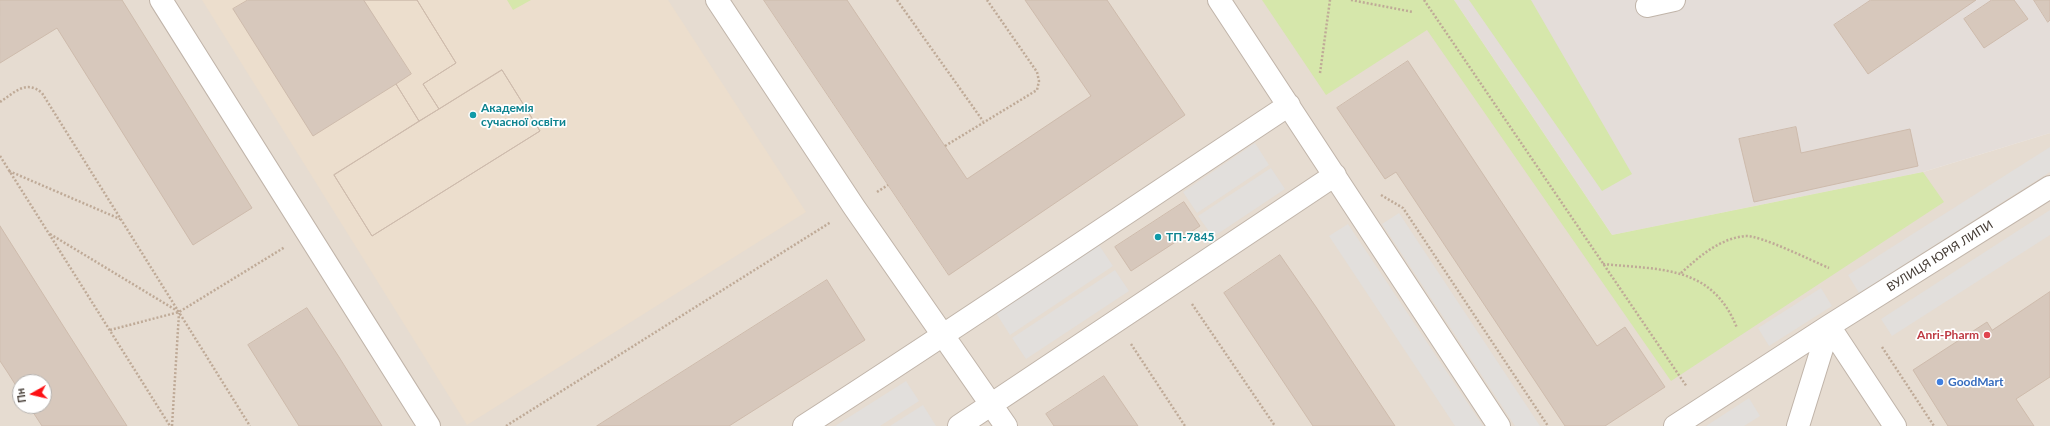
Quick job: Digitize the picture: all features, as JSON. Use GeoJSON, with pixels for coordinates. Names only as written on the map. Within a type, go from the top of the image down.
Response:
{"type":"FeatureCollection","features":[{"type":"Feature","properties":{"kind":"street"},"geometry":{"type":"LineString","coordinates":[[717,0],[854,207],[1006,426]]}},
{"type":"Feature","properties":{"kind":"street"},"geometry":{"type":"LineString","coordinates":[[1219,0],[1499,426]]}},
{"type":"Feature","properties":{"kind":"street"},"geometry":{"type":"LineString","coordinates":[[1647,6],[1674,0]]}},
{"type":"Feature","properties":{"kind":"street"},"geometry":{"type":"LineString","coordinates":[[165,1],[429,426]]}},
{"type":"Feature","properties":{"kind":"street"},"geometry":{"type":"LineString","coordinates":[[804,426],[944,335],[1289,105]]}},
{"type":"Feature","properties":{"kind":"street"},"geometry":{"type":"LineString","coordinates":[[959,426],[1335,175]]}},
{"type":"Feature","properties":{"kind":"street","name":"ВУЛИЦЯ ЮРІЯ ЛИПИ"},"geometry":{"type":"LineString","coordinates":[[1675,426],[1829,326],[2050,187]]}},
{"type":"Feature","properties":{"kind":"street"},"geometry":{"type":"LineString","coordinates":[[1798,426],[1829,326]]}},
{"type":"Feature","properties":{"kind":"street"},"geometry":{"type":"LineString","coordinates":[[1829,326],[1895,426]]}},
{"type":"Feature","properties":{"kind":"path"},"geometry":{"type":"LineString","coordinates":[[897,0],[983,121]]}},
{"type":"Feature","properties":{"kind":"path"},"geometry":{"type":"LineString","coordinates":[[945,146],[983,121],[1037,90],[1039,82],[1037,72],[987,0]]}},
{"type":"Feature","properties":{"kind":"path"},"geometry":{"type":"LineString","coordinates":[[1320,73],[1330,0]]}},
{"type":"Feature","properties":{"kind":"path"},"geometry":{"type":"LineString","coordinates":[[1351,0],[1413,12]]}},
{"type":"Feature","properties":{"kind":"path"},"geometry":{"type":"LineString","coordinates":[[1424,0],[1690,392]]}},
{"type":"Feature","properties":{"kind":"path"},"geometry":{"type":"LineString","coordinates":[[0,102],[28,86],[35,87],[42,93],[250,426]]}},
{"type":"Feature","properties":{"kind":"path"},"geometry":{"type":"LineString","coordinates":[[0,156],[171,426]]}},
{"type":"Feature","properties":{"kind":"path"},"geometry":{"type":"LineString","coordinates":[[9,170],[121,219]]}},
{"type":"Feature","properties":{"kind":"path"},"geometry":{"type":"LineString","coordinates":[[875,194],[888,185]]}},
{"type":"Feature","properties":{"kind":"path"},"geometry":{"type":"LineString","coordinates":[[1377,188],[1381,195],[1403,208],[1548,426]]}},
{"type":"Feature","properties":{"kind":"path"},"geometry":{"type":"LineString","coordinates":[[506,426],[834,221]]}},
{"type":"Feature","properties":{"kind":"path"},"geometry":{"type":"LineString","coordinates":[[49,233],[179,312]]}},
{"type":"Feature","properties":{"kind":"path"},"geometry":{"type":"LineString","coordinates":[[1681,273],[1703,253],[1724,241],[1746,236],[1771,243],[1829,268]]}},
{"type":"Feature","properties":{"kind":"path"},"geometry":{"type":"LineString","coordinates":[[110,330],[179,312],[285,247]]}},
{"type":"Feature","properties":{"kind":"path"},"geometry":{"type":"LineString","coordinates":[[1603,264],[1681,273],[1703,284],[1719,296],[1731,312],[1737,328]]}},
{"type":"Feature","properties":{"kind":"path"},"geometry":{"type":"LineString","coordinates":[[1191,303],[1275,426]]}},
{"type":"Feature","properties":{"kind":"path"},"geometry":{"type":"LineString","coordinates":[[171,426],[179,312]]}},
{"type":"Feature","properties":{"kind":"path"},"geometry":{"type":"LineString","coordinates":[[1130,343],[1185,426]]}},
{"type":"Feature","properties":{"kind":"path"},"geometry":{"type":"LineString","coordinates":[[1882,347],[1934,426]]}},
{"type":"Feature","properties":{"kind":"shaded area"},"geometry":{"type":"Polygon","coordinates":[[[0,0],[1454,0],[1612,235],[1923,172],[2050,133],[2050,426],[0,426],[0,0]]]}},
{"type":"Feature","properties":{"kind":"shaded area"},"geometry":{"type":"Polygon","coordinates":[[[202,0],[668,0],[806,212],[467,425],[202,0]]]}},
{"type":"Feature","properties":{"kind":"shaded area"},"geometry":{"type":"Polygon","coordinates":[[[1454,0],[2050,0],[2050,133],[1923,172],[1612,235],[1454,0]]]}},
{"type":"Feature","properties":{"kind":"shaded area"},"geometry":{"type":"Polygon","coordinates":[[[1255,143],[1269,165],[1197,213],[1183,192],[1255,143]]]}},
{"type":"Feature","properties":{"kind":"shaded area"},"geometry":{"type":"Polygon","coordinates":[[[2050,147],[2050,172],[1859,293],[1848,275],[2050,147]]]}},
{"type":"Feature","properties":{"kind":"shaded area"},"geometry":{"type":"Polygon","coordinates":[[[1271,168],[1285,189],[1213,237],[1198,216],[1271,168]]]}},
{"type":"Feature","properties":{"kind":"shaded area"},"geometry":{"type":"Polygon","coordinates":[[[2050,210],[2050,235],[1892,336],[1881,319],[2050,210]]]}},
{"type":"Feature","properties":{"kind":"shaded area"},"geometry":{"type":"Polygon","coordinates":[[[1399,213],[1540,426],[1515,426],[1382,224],[1399,213]]]}},
{"type":"Feature","properties":{"kind":"shaded area"},"geometry":{"type":"Polygon","coordinates":[[[1348,224],[1483,426],[1455,426],[1329,236],[1348,224]]]}},
{"type":"Feature","properties":{"kind":"shaded area"},"geometry":{"type":"Polygon","coordinates":[[[1099,245],[1113,266],[1010,335],[996,313],[1099,245]]]}},
{"type":"Feature","properties":{"kind":"shaded area"},"geometry":{"type":"Polygon","coordinates":[[[1115,270],[1129,291],[1026,359],[1012,338],[1115,270]]]}},
{"type":"Feature","properties":{"kind":"shaded area"},"geometry":{"type":"Polygon","coordinates":[[[1821,288],[1832,306],[1769,346],[1758,328],[1821,288]]]}},
{"type":"Feature","properties":{"kind":"shaded area"},"geometry":{"type":"Polygon","coordinates":[[[906,381],[919,401],[880,426],[835,426],[906,381]]]}},
{"type":"Feature","properties":{"kind":"shaded area"},"geometry":{"type":"Polygon","coordinates":[[[1749,398],[1760,416],[1744,426],[1706,426],[1749,398]]]}},
{"type":"Feature","properties":{"kind":"shaded area"},"geometry":{"type":"Polygon","coordinates":[[[923,405],[936,426],[890,426],[923,405]]]}},
{"type":"Feature","properties":{"kind":"green space"},"geometry":{"type":"Polygon","coordinates":[[[507,0],[531,0],[513,10],[507,0]]]}},
{"type":"Feature","properties":{"kind":"green space"},"geometry":{"type":"Polygon","coordinates":[[[1262,0],[1454,0],[1612,235],[1923,172],[1944,202],[1671,381],[1427,30],[1326,95],[1262,0]]]}},
{"type":"Feature","properties":{"kind":"green space"},"geometry":{"type":"Polygon","coordinates":[[[1469,0],[1531,0],[1632,174],[1602,191],[1469,0]]]}},
{"type":"Feature","properties":{"kind":"building"},"geometry":{"type":"Polygon","coordinates":[[[0,0],[122,0],[252,208],[193,245],[57,28],[0,63],[0,0]]]}},
{"type":"Feature","properties":{"kind":"building","name":"Академія сучасної освіти"},"geometry":{"type":"Polygon","coordinates":[[[248,0],[417,0],[456,63],[423,84],[439,109],[502,70],[540,131],[372,236],[334,175],[419,121],[396,84],[313,136],[233,9],[248,0]]]}},
{"type":"Feature","properties":{"kind":"building"},"geometry":{"type":"Polygon","coordinates":[[[364,0],[417,0],[456,63],[423,84],[439,109],[419,121],[396,84],[411,74],[364,0]]]}},
{"type":"Feature","properties":{"kind":"building"},"geometry":{"type":"Polygon","coordinates":[[[764,0],[847,0],[967,179],[1091,96],[1025,0],[1107,0],[1185,115],[949,275],[764,0]]]}},
{"type":"Feature","properties":{"kind":"building"},"geometry":{"type":"Polygon","coordinates":[[[1871,0],[1976,0],[1868,74],[1834,25],[1871,0]]]}},
{"type":"Feature","properties":{"kind":"building"},"geometry":{"type":"Polygon","coordinates":[[[1992,0],[2014,0],[2028,19],[1984,48],[1964,19],[1992,0]]]}},
{"type":"Feature","properties":{"kind":"building"},"geometry":{"type":"Polygon","coordinates":[[[2034,0],[2050,0],[2050,20],[2048,22],[2034,0]]]}},
{"type":"Feature","properties":{"kind":"building"},"geometry":{"type":"Polygon","coordinates":[[[1408,61],[1597,346],[1625,327],[1665,387],[1605,426],[1565,426],[1396,172],[1385,179],[1337,108],[1408,61]]]}},
{"type":"Feature","properties":{"kind":"building"},"geometry":{"type":"Polygon","coordinates":[[[502,70],[540,131],[372,236],[334,175],[502,70]]]}},
{"type":"Feature","properties":{"kind":"building"},"geometry":{"type":"Polygon","coordinates":[[[1796,127],[1801,153],[1910,129],[1918,166],[1754,202],[1739,139],[1796,127]]]}},
{"type":"Feature","properties":{"kind":"building","name":"ТП-7845"},"geometry":{"type":"Polygon","coordinates":[[[1184,202],[1200,226],[1131,271],[1115,247],[1184,202]]]}},
{"type":"Feature","properties":{"kind":"building"},"geometry":{"type":"Polygon","coordinates":[[[0,226],[127,426],[42,426],[34,414],[52,414],[52,374],[12,374],[12,380],[0,361],[0,226]]]}},
{"type":"Feature","properties":{"kind":"building"},"geometry":{"type":"Polygon","coordinates":[[[1280,255],[1395,426],[1313,426],[1224,293],[1280,255]]]}},
{"type":"Feature","properties":{"kind":"building"},"geometry":{"type":"Polygon","coordinates":[[[827,280],[865,340],[729,426],[597,426],[827,280]]]}},
{"type":"Feature","properties":{"kind":"building"},"geometry":{"type":"Polygon","coordinates":[[[2050,292],[2050,377],[2016,399],[2034,426],[1948,426],[1913,370],[1987,322],[1992,330],[2050,292]]]}},
{"type":"Feature","properties":{"kind":"building"},"geometry":{"type":"Polygon","coordinates":[[[307,308],[382,426],[299,426],[248,345],[307,308]]]}},
{"type":"Feature","properties":{"kind":"building"},"geometry":{"type":"Polygon","coordinates":[[[1104,376],[1138,426],[1054,426],[1046,414],[1104,376]]]}},
{"type":"Feature","properties":{"kind":"place","name":"Академія сучасної освіти"},"geometry":{"type":"Point","coordinates":[473,115]}},
{"type":"Feature","properties":{"kind":"place","name":"ТП-7845"},"geometry":{"type":"Point","coordinates":[1158,237]}},
{"type":"Feature","properties":{"kind":"place","name":"Anri-Pharm"},"geometry":{"type":"Point","coordinates":[1987,335]}},
{"type":"Feature","properties":{"kind":"place","name":"GoodMart"},"geometry":{"type":"Point","coordinates":[1940,382]}}]}
